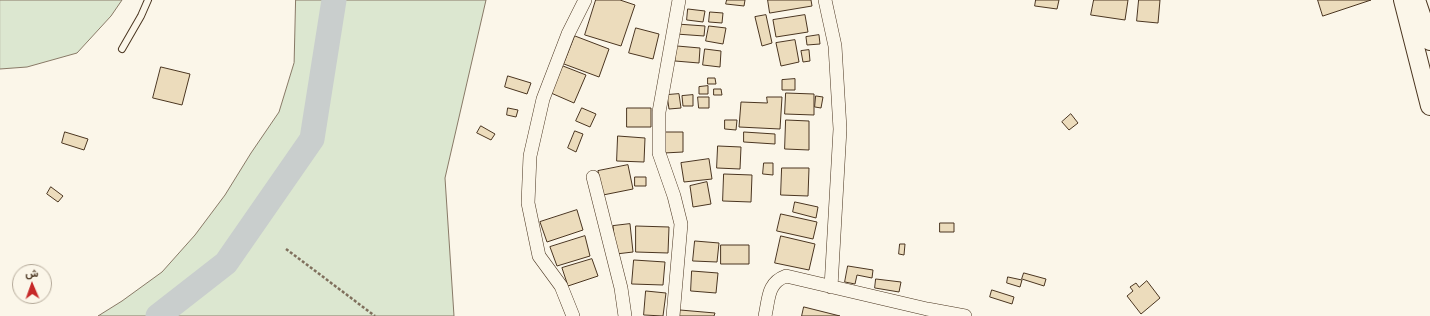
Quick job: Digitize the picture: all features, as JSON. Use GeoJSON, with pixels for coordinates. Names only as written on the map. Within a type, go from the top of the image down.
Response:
{"type":"FeatureCollection","features":[{"type":"Feature","properties":{"kind":"main road"},"geometry":{"type":"LineString","coordinates":[[1403,0],[1430,106]]}},
{"type":"Feature","properties":{"kind":"main road"},"geometry":{"type":"LineString","coordinates":[[1416,0],[1430,41]]}},
{"type":"Feature","properties":{"kind":"street"},"geometry":{"type":"LineString","coordinates":[[574,316],[561,286],[539,256],[528,204],[530,156],[543,99],[568,34],[585,0]]}},
{"type":"Feature","properties":{"kind":"street"},"geometry":{"type":"LineString","coordinates":[[673,316],[682,224],[659,153],[659,112],[680,0]]}},
{"type":"Feature","properties":{"kind":"street"},"geometry":{"type":"LineString","coordinates":[[825,0],[835,46],[840,129],[831,287]]}},
{"type":"Feature","properties":{"kind":"street"},"geometry":{"type":"LineString","coordinates":[[593,177],[621,288],[625,316]]}},
{"type":"Feature","properties":{"kind":"street"},"geometry":{"type":"LineString","coordinates":[[765,316],[772,286],[778,279],[786,276],[926,313],[965,316]]}},
{"type":"Feature","properties":{"kind":"lane"},"geometry":{"type":"LineString","coordinates":[[122,49],[141,16],[148,0]]}},
{"type":"Feature","properties":{"kind":"path"},"geometry":{"type":"LineString","coordinates":[[286,249],[375,316]]}},
{"type":"Feature","properties":{"kind":"green space"},"geometry":{"type":"Polygon","coordinates":[[[0,0],[122,0],[111,16],[77,53],[27,67],[0,69],[0,0]]]}},
{"type":"Feature","properties":{"kind":"green space"},"geometry":{"type":"Polygon","coordinates":[[[296,0],[486,0],[445,178],[454,316],[98,316],[122,301],[162,272],[195,235],[225,195],[279,112],[294,63],[296,0]]]}},
{"type":"Feature","properties":{"kind":"building"},"geometry":{"type":"Polygon","coordinates":[[[596,0],[620,0],[635,5],[621,46],[585,35],[596,0]]]}},
{"type":"Feature","properties":{"kind":"building"},"geometry":{"type":"Polygon","coordinates":[[[727,0],[745,0],[744,6],[726,4],[727,0]]]}},
{"type":"Feature","properties":{"kind":"building"},"geometry":{"type":"Polygon","coordinates":[[[768,0],[811,0],[812,6],[770,13],[768,0]]]}},
{"type":"Feature","properties":{"kind":"building"},"geometry":{"type":"Polygon","coordinates":[[[1036,0],[1059,0],[1057,9],[1035,6],[1036,0]]]}},
{"type":"Feature","properties":{"kind":"building"},"geometry":{"type":"Polygon","coordinates":[[[1094,0],[1128,0],[1125,20],[1091,15],[1094,0]]]}},
{"type":"Feature","properties":{"kind":"building"},"geometry":{"type":"Polygon","coordinates":[[[1139,0],[1160,0],[1158,23],[1137,21],[1139,0]]]}},
{"type":"Feature","properties":{"kind":"building"},"geometry":{"type":"Polygon","coordinates":[[[1318,0],[1371,0],[1323,16],[1318,0]]]}},
{"type":"Feature","properties":{"kind":"building"},"geometry":{"type":"Polygon","coordinates":[[[688,9],[705,11],[703,22],[687,20],[688,9]]]}},
{"type":"Feature","properties":{"kind":"building"},"geometry":{"type":"Polygon","coordinates":[[[710,12],[723,13],[722,23],[709,22],[710,12]]]}},
{"type":"Feature","properties":{"kind":"building"},"geometry":{"type":"Polygon","coordinates":[[[766,15],[772,43],[762,46],[755,17],[766,15]]]}},
{"type":"Feature","properties":{"kind":"building"},"geometry":{"type":"Polygon","coordinates":[[[805,15],[808,32],[776,37],[773,20],[805,15]]]}},
{"type":"Feature","properties":{"kind":"building"},"geometry":{"type":"Polygon","coordinates":[[[677,24],[705,26],[704,36],[676,34],[677,24]]]}},
{"type":"Feature","properties":{"kind":"building"},"geometry":{"type":"Polygon","coordinates":[[[709,26],[726,28],[723,44],[706,41],[709,26]]]}},
{"type":"Feature","properties":{"kind":"building"},"geometry":{"type":"Polygon","coordinates":[[[636,28],[659,34],[653,59],[629,53],[636,28]]]}},
{"type":"Feature","properties":{"kind":"building"},"geometry":{"type":"Polygon","coordinates":[[[819,35],[820,44],[807,45],[806,37],[819,35]]]}},
{"type":"Feature","properties":{"kind":"building"},"geometry":{"type":"Polygon","coordinates":[[[575,36],[609,49],[599,77],[564,64],[575,36]]]}},
{"type":"Feature","properties":{"kind":"building"},"geometry":{"type":"Polygon","coordinates":[[[795,40],[799,62],[781,66],[776,43],[795,40]]]}},
{"type":"Feature","properties":{"kind":"building"},"geometry":{"type":"Polygon","coordinates":[[[677,46],[700,48],[699,63],[675,61],[677,46]]]}},
{"type":"Feature","properties":{"kind":"building"},"geometry":{"type":"Polygon","coordinates":[[[705,49],[721,51],[720,67],[703,65],[705,49]]]}},
{"type":"Feature","properties":{"kind":"building"},"geometry":{"type":"Polygon","coordinates":[[[809,50],[810,61],[803,62],[801,51],[809,50]]]}},
{"type":"Feature","properties":{"kind":"building"},"geometry":{"type":"Polygon","coordinates":[[[563,66],[586,75],[574,103],[551,93],[563,66]]]}},
{"type":"Feature","properties":{"kind":"building"},"geometry":{"type":"Polygon","coordinates":[[[161,67],[190,74],[182,105],[153,98],[161,67]]]}},
{"type":"Feature","properties":{"kind":"building"},"geometry":{"type":"Polygon","coordinates":[[[508,76],[531,83],[527,94],[505,87],[508,76]]]}},
{"type":"Feature","properties":{"kind":"building"},"geometry":{"type":"Polygon","coordinates":[[[708,78],[715,78],[716,84],[708,84],[708,78]]]}},
{"type":"Feature","properties":{"kind":"building"},"geometry":{"type":"Polygon","coordinates":[[[795,79],[795,90],[782,90],[782,80],[795,79]]]}},
{"type":"Feature","properties":{"kind":"building"},"geometry":{"type":"Polygon","coordinates":[[[708,86],[708,94],[699,94],[699,87],[708,86]]]}},
{"type":"Feature","properties":{"kind":"building"},"geometry":{"type":"Polygon","coordinates":[[[714,89],[721,89],[722,95],[714,95],[714,89]]]}},
{"type":"Feature","properties":{"kind":"building"},"geometry":{"type":"Polygon","coordinates":[[[786,93],[814,94],[814,115],[785,114],[786,93]]]}},
{"type":"Feature","properties":{"kind":"building"},"geometry":{"type":"Polygon","coordinates":[[[679,94],[681,108],[669,109],[667,95],[679,94]]]}},
{"type":"Feature","properties":{"kind":"building"},"geometry":{"type":"Polygon","coordinates":[[[693,95],[693,106],[683,106],[682,96],[693,95]]]}},
{"type":"Feature","properties":{"kind":"building"},"geometry":{"type":"Polygon","coordinates":[[[816,96],[823,97],[821,108],[815,107],[816,96]]]}},
{"type":"Feature","properties":{"kind":"building"},"geometry":{"type":"Polygon","coordinates":[[[698,97],[709,97],[709,108],[699,108],[698,97]]]}},
{"type":"Feature","properties":{"kind":"building"},"geometry":{"type":"Polygon","coordinates":[[[767,97],[782,97],[780,129],[739,127],[741,102],[767,103],[767,97]]]}},
{"type":"Feature","properties":{"kind":"building"},"geometry":{"type":"Polygon","coordinates":[[[508,108],[518,110],[516,117],[507,115],[508,108]]]}},
{"type":"Feature","properties":{"kind":"building"},"geometry":{"type":"Polygon","coordinates":[[[582,108],[596,114],[590,127],[576,121],[582,108]]]}},
{"type":"Feature","properties":{"kind":"building"},"geometry":{"type":"Polygon","coordinates":[[[627,108],[651,108],[651,127],[627,127],[627,108]]]}},
{"type":"Feature","properties":{"kind":"building"},"geometry":{"type":"Polygon","coordinates":[[[1071,114],[1078,123],[1069,130],[1062,122],[1071,114]]]}},
{"type":"Feature","properties":{"kind":"building"},"geometry":{"type":"Polygon","coordinates":[[[725,120],[737,120],[736,130],[725,129],[725,120]]]}},
{"type":"Feature","properties":{"kind":"building"},"geometry":{"type":"Polygon","coordinates":[[[786,120],[809,121],[809,150],[785,149],[786,120]]]}},
{"type":"Feature","properties":{"kind":"building"},"geometry":{"type":"Polygon","coordinates":[[[481,126],[495,134],[491,140],[477,133],[481,126]]]}},
{"type":"Feature","properties":{"kind":"building"},"geometry":{"type":"Polygon","coordinates":[[[575,131],[583,134],[576,152],[568,148],[575,131]]]}},
{"type":"Feature","properties":{"kind":"building"},"geometry":{"type":"Polygon","coordinates":[[[65,132],[88,139],[84,150],[62,143],[65,132]]]}},
{"type":"Feature","properties":{"kind":"building"},"geometry":{"type":"Polygon","coordinates":[[[663,132],[683,132],[683,152],[664,153],[663,132]]]}},
{"type":"Feature","properties":{"kind":"building"},"geometry":{"type":"Polygon","coordinates":[[[744,132],[775,134],[775,144],[744,142],[744,132]]]}},
{"type":"Feature","properties":{"kind":"building"},"geometry":{"type":"Polygon","coordinates":[[[618,136],[645,138],[644,162],[617,161],[618,136]]]}},
{"type":"Feature","properties":{"kind":"building"},"geometry":{"type":"Polygon","coordinates":[[[718,146],[741,147],[740,169],[717,168],[718,146]]]}},
{"type":"Feature","properties":{"kind":"building"},"geometry":{"type":"Polygon","coordinates":[[[709,159],[712,179],[684,182],[681,163],[709,159]]]}},
{"type":"Feature","properties":{"kind":"building"},"geometry":{"type":"Polygon","coordinates":[[[764,163],[773,163],[773,175],[763,174],[764,163]]]}},
{"type":"Feature","properties":{"kind":"building"},"geometry":{"type":"Polygon","coordinates":[[[628,165],[633,189],[603,195],[598,171],[628,165]]]}},
{"type":"Feature","properties":{"kind":"building"},"geometry":{"type":"Polygon","coordinates":[[[782,168],[809,168],[808,196],[781,195],[782,168]]]}},
{"type":"Feature","properties":{"kind":"building"},"geometry":{"type":"Polygon","coordinates":[[[724,174],[752,175],[751,202],[723,201],[724,174]]]}},
{"type":"Feature","properties":{"kind":"building"},"geometry":{"type":"Polygon","coordinates":[[[635,177],[646,177],[646,186],[635,186],[635,177]]]}},
{"type":"Feature","properties":{"kind":"building"},"geometry":{"type":"Polygon","coordinates":[[[707,182],[711,204],[693,207],[690,186],[707,182]]]}},
{"type":"Feature","properties":{"kind":"building"},"geometry":{"type":"Polygon","coordinates":[[[51,187],[63,196],[58,202],[47,194],[51,187]]]}},
{"type":"Feature","properties":{"kind":"building"},"geometry":{"type":"Polygon","coordinates":[[[795,202],[818,207],[816,218],[793,212],[795,202]]]}},
{"type":"Feature","properties":{"kind":"building"},"geometry":{"type":"Polygon","coordinates":[[[577,210],[583,230],[547,242],[540,222],[577,210]]]}},
{"type":"Feature","properties":{"kind":"building"},"geometry":{"type":"Polygon","coordinates":[[[781,214],[817,222],[813,239],[777,231],[781,214]]]}},
{"type":"Feature","properties":{"kind":"building"},"geometry":{"type":"Polygon","coordinates":[[[940,223],[954,223],[954,232],[940,232],[940,223]]]}},
{"type":"Feature","properties":{"kind":"building"},"geometry":{"type":"Polygon","coordinates":[[[630,224],[633,252],[616,254],[613,226],[630,224]]]}},
{"type":"Feature","properties":{"kind":"building"},"geometry":{"type":"Polygon","coordinates":[[[636,226],[669,227],[668,253],[636,252],[636,226]]]}},
{"type":"Feature","properties":{"kind":"building"},"geometry":{"type":"Polygon","coordinates":[[[585,236],[590,256],[557,266],[550,247],[585,236]]]}},
{"type":"Feature","properties":{"kind":"building"},"geometry":{"type":"Polygon","coordinates":[[[781,236],[815,244],[809,270],[775,263],[781,236]]]}},
{"type":"Feature","properties":{"kind":"building"},"geometry":{"type":"Polygon","coordinates":[[[695,241],[719,243],[717,262],[693,261],[695,241]]]}},
{"type":"Feature","properties":{"kind":"building"},"geometry":{"type":"Polygon","coordinates":[[[900,244],[905,244],[904,255],[899,254],[900,244]]]}},
{"type":"Feature","properties":{"kind":"building"},"geometry":{"type":"Polygon","coordinates":[[[721,245],[749,245],[749,264],[721,264],[721,245]]]}},
{"type":"Feature","properties":{"kind":"building"},"geometry":{"type":"Polygon","coordinates":[[[592,259],[598,276],[568,286],[562,268],[592,259]]]}},
{"type":"Feature","properties":{"kind":"building"},"geometry":{"type":"Polygon","coordinates":[[[634,260],[665,262],[663,285],[632,284],[634,260]]]}},
{"type":"Feature","properties":{"kind":"building"},"geometry":{"type":"Polygon","coordinates":[[[848,266],[873,270],[872,278],[857,275],[855,284],[845,282],[848,266]]]}},
{"type":"Feature","properties":{"kind":"building"},"geometry":{"type":"Polygon","coordinates":[[[692,271],[718,273],[716,293],[691,291],[692,271]]]}},
{"type":"Feature","properties":{"kind":"building"},"geometry":{"type":"Polygon","coordinates":[[[1024,273],[1046,279],[1044,286],[1022,279],[1024,273]]]}},
{"type":"Feature","properties":{"kind":"building"},"geometry":{"type":"Polygon","coordinates":[[[1008,277],[1022,280],[1020,287],[1007,283],[1008,277]]]}},
{"type":"Feature","properties":{"kind":"building"},"geometry":{"type":"Polygon","coordinates":[[[876,279],[901,282],[899,292],[875,288],[876,279]]]}},
{"type":"Feature","properties":{"kind":"building"},"geometry":{"type":"Polygon","coordinates":[[[1147,281],[1160,298],[1141,314],[1127,296],[1133,291],[1130,287],[1136,283],[1139,287],[1147,281]]]}},
{"type":"Feature","properties":{"kind":"building"},"geometry":{"type":"Polygon","coordinates":[[[992,290],[1014,297],[1012,304],[990,297],[992,290]]]}},
{"type":"Feature","properties":{"kind":"building"},"geometry":{"type":"Polygon","coordinates":[[[646,291],[666,293],[663,316],[644,315],[646,291]]]}},
{"type":"Feature","properties":{"kind":"building"},"geometry":{"type":"Polygon","coordinates":[[[804,307],[840,316],[802,316],[804,307]]]}},
{"type":"Feature","properties":{"kind":"building"},"geometry":{"type":"Polygon","coordinates":[[[680,310],[715,313],[714,316],[680,316],[680,310]]]}},
{"type":"Feature","properties":{"kind":"waterway"},"geometry":{"type":"LineString","coordinates":[[158,316],[226,263],[312,139],[334,0]]}}]}
